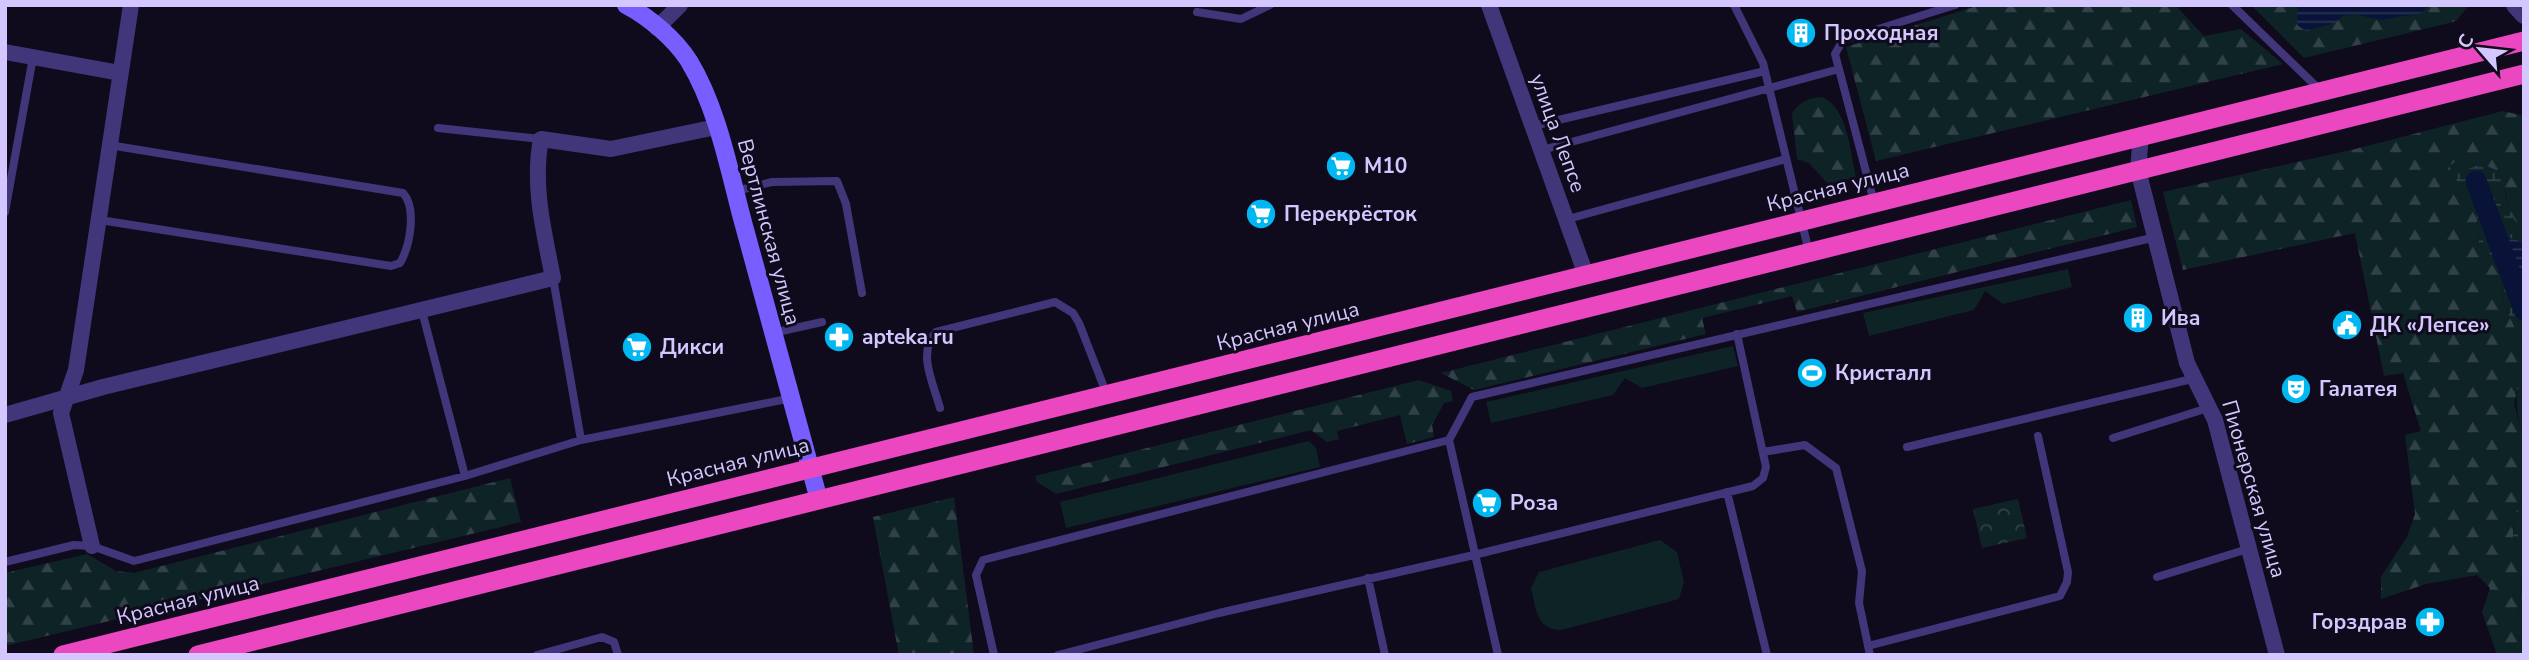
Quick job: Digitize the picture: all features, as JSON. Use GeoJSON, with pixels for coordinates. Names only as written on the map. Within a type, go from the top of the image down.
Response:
{"type":"FeatureCollection","features":[{"type":"Feature","properties":{"kind":"highway","name":"Красная улица"},"geometry":{"type":"LineString","coordinates":[[63,655],[2524,41]]}},
{"type":"Feature","properties":{"kind":"highway"},"geometry":{"type":"LineString","coordinates":[[198,655],[2524,74]]}},
{"type":"Feature","properties":{"kind":"main road","name":"Вертлинская улица"},"geometry":{"type":"LineString","coordinates":[[626,5],[657,28],[688,60],[716,127],[819,500]]}},
{"type":"Feature","properties":{"kind":"street"},"geometry":{"type":"LineString","coordinates":[[92,546],[61,413],[64,398],[76,370],[131,5]]}},
{"type":"Feature","properties":{"kind":"street","name":"улица Лепсе"},"geometry":{"type":"LineString","coordinates":[[1489,5],[1587,275]]}},
{"type":"Feature","properties":{"kind":"street"},"geometry":{"type":"LineString","coordinates":[[2515,5],[2524,15]]}},
{"type":"Feature","properties":{"kind":"street"},"geometry":{"type":"LineString","coordinates":[[657,28],[681,7]]}},
{"type":"Feature","properties":{"kind":"street"},"geometry":{"type":"LineString","coordinates":[[5,52],[120,73]]}},
{"type":"Feature","properties":{"kind":"street"},"geometry":{"type":"LineString","coordinates":[[5,415],[64,398],[553,278],[537,192],[537,161],[541,139],[611,149],[716,127]]}},
{"type":"Feature","properties":{"kind":"street","name":"Пионерская улица"},"geometry":{"type":"LineString","coordinates":[[2141,135],[2138,170],[2192,379],[2211,407],[2251,548],[2277,655]]}},
{"type":"Feature","properties":{"kind":"lane"},"geometry":{"type":"LineString","coordinates":[[1197,12],[1241,19],[1270,5]]}},
{"type":"Feature","properties":{"kind":"lane"},"geometry":{"type":"LineString","coordinates":[[1734,5],[1765,71],[1809,252]]}},
{"type":"Feature","properties":{"kind":"lane"},"geometry":{"type":"LineString","coordinates":[[1874,202],[1835,54],[1843,40],[1955,5]]}},
{"type":"Feature","properties":{"kind":"lane"},"geometry":{"type":"LineString","coordinates":[[2232,5],[2321,91]]}},
{"type":"Feature","properties":{"kind":"lane"},"geometry":{"type":"LineString","coordinates":[[5,212],[33,57]]}},
{"type":"Feature","properties":{"kind":"lane"},"geometry":{"type":"LineString","coordinates":[[1542,150],[1839,69]]}},
{"type":"Feature","properties":{"kind":"lane"},"geometry":{"type":"LineString","coordinates":[[1533,126],[1765,71]]}},
{"type":"Feature","properties":{"kind":"lane"},"geometry":{"type":"LineString","coordinates":[[438,128],[541,139]]}},
{"type":"Feature","properties":{"kind":"lane"},"geometry":{"type":"LineString","coordinates":[[100,220],[391,266],[400,263],[404,255],[411,209],[403,192],[109,145]]}},
{"type":"Feature","properties":{"kind":"lane"},"geometry":{"type":"LineString","coordinates":[[1567,219],[1786,159]]}},
{"type":"Feature","properties":{"kind":"lane"},"geometry":{"type":"LineString","coordinates":[[735,192],[772,183],[837,181],[846,204],[862,293]]}},
{"type":"Feature","properties":{"kind":"lane"},"geometry":{"type":"LineString","coordinates":[[1498,655],[1449,440],[1472,397],[2156,237]]}},
{"type":"Feature","properties":{"kind":"lane"},"geometry":{"type":"LineString","coordinates":[[553,278],[581,440]]}},
{"type":"Feature","properties":{"kind":"lane"},"geometry":{"type":"LineString","coordinates":[[940,408],[925,352],[928,341],[936,332],[1055,302],[1073,313],[1079,323],[1107,395]]}},
{"type":"Feature","properties":{"kind":"lane"},"geometry":{"type":"LineString","coordinates":[[422,311],[465,476]]}},
{"type":"Feature","properties":{"kind":"lane"},"geometry":{"type":"LineString","coordinates":[[773,333],[822,322]]}},
{"type":"Feature","properties":{"kind":"lane"},"geometry":{"type":"LineString","coordinates":[[1058,655],[1090,651],[1367,578],[1474,555],[1759,483],[1766,473],[1763,452],[1737,334]]}},
{"type":"Feature","properties":{"kind":"lane"},"geometry":{"type":"LineString","coordinates":[[1907,447],[2192,379]]}},
{"type":"Feature","properties":{"kind":"lane"},"geometry":{"type":"LineString","coordinates":[[5,562],[74,545],[92,546],[134,561],[465,476],[581,440],[792,398]]}},
{"type":"Feature","properties":{"kind":"lane"},"geometry":{"type":"LineString","coordinates":[[2113,438],[2211,407]]}},
{"type":"Feature","properties":{"kind":"lane"},"geometry":{"type":"LineString","coordinates":[[1763,452],[1805,445],[1836,468],[1862,571],[1859,603],[1869,651],[2060,596],[2067,582],[2068,572],[2038,436]]}},
{"type":"Feature","properties":{"kind":"lane"},"geometry":{"type":"LineString","coordinates":[[994,655],[976,575],[982,560],[1449,440]]}},
{"type":"Feature","properties":{"kind":"lane"},"geometry":{"type":"LineString","coordinates":[[1727,492],[1767,655]]}},
{"type":"Feature","properties":{"kind":"lane"},"geometry":{"type":"LineString","coordinates":[[2157,577],[2251,548]]}},
{"type":"Feature","properties":{"kind":"lane"},"geometry":{"type":"LineString","coordinates":[[1367,578],[1385,655]]}},
{"type":"Feature","properties":{"kind":"lane"},"geometry":{"type":"LineString","coordinates":[[537,655],[602,638],[614,642],[618,655]]}},
{"type":"Feature","properties":{"kind":"green space"},"geometry":{"type":"Polygon","coordinates":[[[1980,5],[2175,5],[2204,36],[2241,29],[2283,64],[1876,161],[1846,47],[1980,5]]]}},
{"type":"Feature","properties":{"kind":"green space"},"geometry":{"type":"Polygon","coordinates":[[[2251,5],[2469,5],[2456,21],[2304,58],[2251,5]]]}},
{"type":"Feature","properties":{"kind":"green space"},"geometry":{"type":"Polygon","coordinates":[[[1822,97],[1831,103],[1843,121],[1856,177],[1828,184],[1809,163],[1797,159],[1792,113],[1805,101],[1822,97]]]}},
{"type":"Feature","properties":{"kind":"green space"},"geometry":{"type":"Polygon","coordinates":[[[2503,111],[2524,116],[2524,229],[2511,215],[2502,184],[2454,176],[2476,205],[2479,243],[2500,264],[2504,305],[2521,340],[2524,355],[2514,404],[2524,439],[2524,497],[2514,515],[2513,537],[2524,552],[2517,630],[2523,655],[2497,655],[2482,612],[2490,588],[2477,575],[2426,584],[2381,599],[2381,577],[2407,537],[2415,514],[2405,435],[2421,431],[2403,373],[2384,376],[2355,233],[2183,270],[2163,192],[2355,149],[2503,111]]]}},
{"type":"Feature","properties":{"kind":"green space"},"geometry":{"type":"Polygon","coordinates":[[[2456,161],[2467,169],[2482,164],[2501,172],[2511,212],[2524,229],[2524,355],[2521,340],[2504,305],[2500,264],[2479,243],[2476,205],[2457,182],[2449,166],[2456,161]]]}},
{"type":"Feature","properties":{"kind":"green space"},"geometry":{"type":"Polygon","coordinates":[[[2131,200],[2137,227],[1797,312],[1792,296],[1702,318],[1706,334],[1474,390],[1441,373],[2131,200]]]}},
{"type":"Feature","properties":{"kind":"green space"},"geometry":{"type":"Polygon","coordinates":[[[2068,269],[2072,287],[2003,304],[1985,291],[1974,310],[1869,336],[1863,313],[2068,269]]]}},
{"type":"Feature","properties":{"kind":"green space"},"geometry":{"type":"Polygon","coordinates":[[[1733,346],[1738,366],[1642,388],[1625,378],[1613,395],[1491,423],[1486,402],[1733,346]]]}},
{"type":"Feature","properties":{"kind":"green space"},"geometry":{"type":"Polygon","coordinates":[[[2524,357],[2524,439],[2516,398],[2524,357]]]}},
{"type":"Feature","properties":{"kind":"green space"},"geometry":{"type":"Polygon","coordinates":[[[1419,380],[1451,391],[1453,401],[1444,403],[1432,425],[1434,437],[1407,444],[1400,415],[1337,431],[1339,439],[1327,442],[1311,430],[1056,494],[1037,482],[1035,476],[1419,380]]]}},
{"type":"Feature","properties":{"kind":"green space"},"geometry":{"type":"Polygon","coordinates":[[[1309,441],[1316,448],[1320,467],[1066,528],[1060,502],[1309,441]]]}},
{"type":"Feature","properties":{"kind":"green space"},"geometry":{"type":"Polygon","coordinates":[[[510,478],[521,522],[5,646],[5,573],[87,554],[116,571],[134,573],[510,478]]]}},
{"type":"Feature","properties":{"kind":"green space"},"geometry":{"type":"Polygon","coordinates":[[[954,497],[974,655],[899,655],[873,517],[954,497]]]}},
{"type":"Feature","properties":{"kind":"green space"},"geometry":{"type":"Polygon","coordinates":[[[2524,497],[2524,552],[2513,537],[2514,515],[2524,497]]]}},
{"type":"Feature","properties":{"kind":"green space"},"geometry":{"type":"Polygon","coordinates":[[[2018,499],[2027,538],[1982,548],[1973,509],[2018,499]]]}},
{"type":"Feature","properties":{"kind":"green space"},"geometry":{"type":"Polygon","coordinates":[[[1660,540],[1677,552],[1684,582],[1679,599],[1561,630],[1546,626],[1538,616],[1531,588],[1539,572],[1660,540]]]}},
{"type":"Feature","properties":{"kind":"green space"},"geometry":{"type":"Polygon","coordinates":[[[2524,558],[2524,655],[2523,655],[2517,630],[2524,558]]]}},
{"type":"Feature","properties":{"kind":"water"},"geometry":{"type":"Polygon","coordinates":[[[2298,5],[2429,5],[2422,13],[2381,20],[2354,14],[2343,16],[2335,23],[2306,31],[2297,25],[2298,5]]]}},
{"type":"Feature","properties":{"kind":"water"},"geometry":{"type":"Polygon","coordinates":[[[2506,236],[2524,244],[2524,288],[2511,265],[2493,243],[2506,236]]]}},
{"type":"Feature","properties":{"kind":"waterway"},"geometry":{"type":"LineString","coordinates":[[2476,181],[2524,310]]}},
{"type":"Feature","properties":{"kind":"place","name":"Проходная"},"geometry":{"type":"Point","coordinates":[1801,33]}},
{"type":"Feature","properties":{"kind":"place","name":"М10"},"geometry":{"type":"Point","coordinates":[1341,166]}},
{"type":"Feature","properties":{"kind":"place","name":"Перекрёсток"},"geometry":{"type":"Point","coordinates":[1261,214]}},
{"type":"Feature","properties":{"kind":"place","name":"Ива"},"geometry":{"type":"Point","coordinates":[2138,318]}},
{"type":"Feature","properties":{"kind":"place","name":"ДК «Лепсе»"},"geometry":{"type":"Point","coordinates":[2347,325]}},
{"type":"Feature","properties":{"kind":"place","name":"apteka.ru"},"geometry":{"type":"Point","coordinates":[839,337]}},
{"type":"Feature","properties":{"kind":"place","name":"Дикси"},"geometry":{"type":"Point","coordinates":[637,347]}},
{"type":"Feature","properties":{"kind":"place","name":"Кристалл"},"geometry":{"type":"Point","coordinates":[1812,373]}},
{"type":"Feature","properties":{"kind":"place","name":"Галатея"},"geometry":{"type":"Point","coordinates":[2296,389]}},
{"type":"Feature","properties":{"kind":"place","name":"Роза"},"geometry":{"type":"Point","coordinates":[1487,503]}},
{"type":"Feature","properties":{"kind":"place","name":"Горздрав"},"geometry":{"type":"Point","coordinates":[2430,622]}}]}
